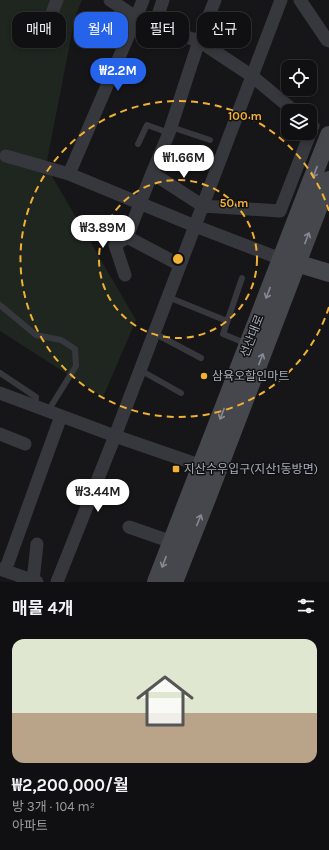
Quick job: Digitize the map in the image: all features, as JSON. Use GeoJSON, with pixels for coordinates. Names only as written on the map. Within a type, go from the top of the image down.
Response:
{"type":"FeatureCollection","features":[{"type":"Feature","properties":{"kind":"main road","name":"선산대로"},"geometry":{"type":"LineString","coordinates":[[174,582],[289,261],[329,135]]}},
{"type":"Feature","properties":{"kind":"main road","name":"선산대로"},"geometry":{"type":"LineString","coordinates":[[156,582],[249,344],[329,180]]}},
{"type":"Feature","properties":{"kind":"main road"},"geometry":{"type":"LineString","coordinates":[[289,261],[329,273]]}},
{"type":"Feature","properties":{"kind":"street"},"geometry":{"type":"LineString","coordinates":[[52,12],[57,0]]}},
{"type":"Feature","properties":{"kind":"street"},"geometry":{"type":"LineString","coordinates":[[69,174],[136,18],[110,0]]}},
{"type":"Feature","properties":{"kind":"street"},"geometry":{"type":"LineString","coordinates":[[138,12],[143,0]]}},
{"type":"Feature","properties":{"kind":"street"},"geometry":{"type":"LineString","coordinates":[[159,12],[163,0]]}},
{"type":"Feature","properties":{"kind":"street"},"geometry":{"type":"LineString","coordinates":[[210,12],[215,0]]}},
{"type":"Feature","properties":{"kind":"street"},"geometry":{"type":"LineString","coordinates":[[57,582],[115,436],[281,0]]}},
{"type":"Feature","properties":{"kind":"street"},"geometry":{"type":"LineString","coordinates":[[300,0],[329,41]]}},
{"type":"Feature","properties":{"kind":"street"},"geometry":{"type":"LineString","coordinates":[[125,275],[115,245],[128,237],[140,203],[170,130],[197,47]]}},
{"type":"Feature","properties":{"kind":"street"},"geometry":{"type":"LineString","coordinates":[[210,48],[252,76],[286,104]]}},
{"type":"Feature","properties":{"kind":"street"},"geometry":{"type":"LineString","coordinates":[[317,128],[329,135]]}},
{"type":"Feature","properties":{"kind":"street"},"geometry":{"type":"LineString","coordinates":[[152,173],[203,206],[280,211],[306,140]]}},
{"type":"Feature","properties":{"kind":"street"},"geometry":{"type":"LineString","coordinates":[[6,156],[69,174],[195,226],[289,261]]}},
{"type":"Feature","properties":{"kind":"street"},"geometry":{"type":"LineString","coordinates":[[128,237],[180,265]]}},
{"type":"Feature","properties":{"kind":"street"},"geometry":{"type":"LineString","coordinates":[[0,393],[115,436],[202,466]]}},
{"type":"Feature","properties":{"kind":"street"},"geometry":{"type":"LineString","coordinates":[[37,544],[35,581],[2,570],[61,416]]}},
{"type":"Feature","properties":{"kind":"street"},"geometry":{"type":"LineString","coordinates":[[0,434],[26,444]]}},
{"type":"Feature","properties":{"kind":"street"},"geometry":{"type":"LineString","coordinates":[[129,527],[172,542]]}},
{"type":"Feature","properties":{"kind":"lane"},"geometry":{"type":"LineString","coordinates":[[138,144],[147,125],[210,140]]}},
{"type":"Feature","properties":{"kind":"lane"},"geometry":{"type":"LineString","coordinates":[[242,278],[223,334],[249,344]]}},
{"type":"Feature","properties":{"kind":"lane"},"geometry":{"type":"LineString","coordinates":[[168,297],[227,321]]}},
{"type":"Feature","properties":{"kind":"lane"},"geometry":{"type":"LineString","coordinates":[[0,305],[36,335],[61,340],[75,349],[76,366],[48,411]]}},
{"type":"Feature","properties":{"kind":"lane"},"geometry":{"type":"LineString","coordinates":[[154,333],[201,358]]}},
{"type":"Feature","properties":{"kind":"lane"},"geometry":{"type":"LineString","coordinates":[[140,370],[180,393]]}},
{"type":"Feature","properties":{"kind":"lane"},"geometry":{"type":"LineString","coordinates":[[0,372],[36,397],[35,407]]}},
{"type":"Feature","properties":{"kind":"shaded area"},"geometry":{"type":"Polygon","coordinates":[[[0,0],[82,0],[77,12],[74,12],[74,22],[46,166],[136,320],[103,397],[0,331],[0,0]]]}},
{"type":"Feature","properties":{"kind":"place","name":"삼육오할인마트"},"geometry":{"type":"Point","coordinates":[204,376]}},
{"type":"Feature","properties":{"kind":"place","name":"지산수우입구(지산1동방면)"},"geometry":{"type":"Point","coordinates":[176,469]}}]}
